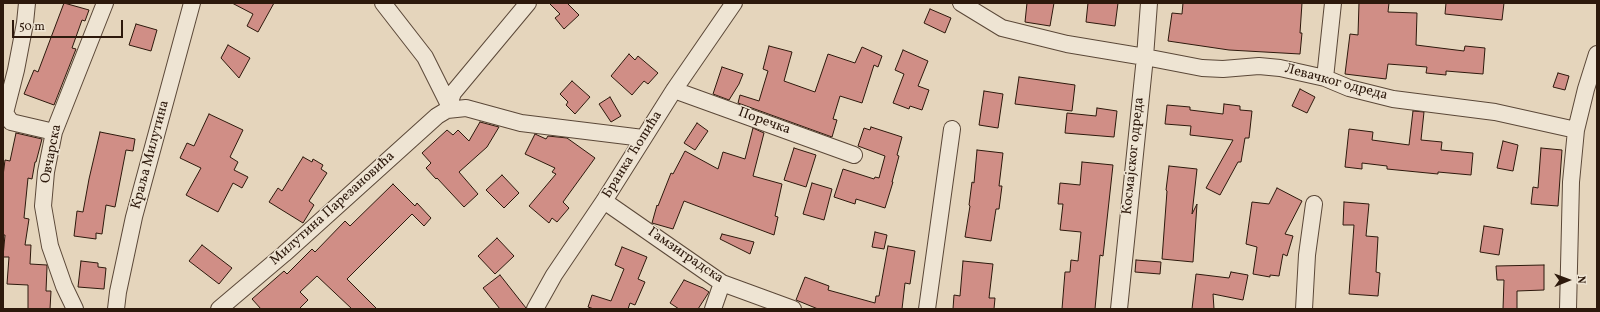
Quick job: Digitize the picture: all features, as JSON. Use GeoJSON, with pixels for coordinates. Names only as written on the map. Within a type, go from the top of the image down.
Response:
{"type":"FeatureCollection","features":[{"type":"Feature","properties":{"kind":"street"},"geometry":{"type":"LineString","coordinates":[[27,3],[20,50],[5,113],[11,122],[54,132]]}},
{"type":"Feature","properties":{"kind":"street","name":"Овчарска"},"geometry":{"type":"LineString","coordinates":[[75,309],[64,286],[50,246],[43,206],[46,172],[54,132],[105,3]]}},
{"type":"Feature","properties":{"kind":"street","name":"Краља Милутина"},"geometry":{"type":"LineString","coordinates":[[116,309],[118,292],[134,217],[192,3]]}},
{"type":"Feature","properties":{"kind":"street"},"geometry":{"type":"LineString","coordinates":[[383,3],[425,57],[448,107],[466,108],[521,123],[643,138]]}},
{"type":"Feature","properties":{"kind":"street","name":"Милутина Парезановића"},"geometry":{"type":"LineString","coordinates":[[219,309],[284,254],[448,107],[453,93],[528,3]]}},
{"type":"Feature","properties":{"kind":"street","name":"Бранка Ћопића"},"geometry":{"type":"LineString","coordinates":[[535,309],[674,90],[734,3]]}},
{"type":"Feature","properties":{"kind":"street","name":"Левачког одреда"},"geometry":{"type":"LineString","coordinates":[[961,3],[1002,28],[1067,44],[1202,68],[1223,69],[1258,66],[1280,68],[1325,78],[1349,88],[1393,99],[1496,112],[1576,130]]}},
{"type":"Feature","properties":{"kind":"street","name":"Космајског одреда"},"geometry":{"type":"LineString","coordinates":[[1119,309],[1145,57],[1149,3]]}},
{"type":"Feature","properties":{"kind":"street"},"geometry":{"type":"LineString","coordinates":[[1325,78],[1333,3]]}},
{"type":"Feature","properties":{"kind":"street"},"geometry":{"type":"LineString","coordinates":[[1568,309],[1571,188],[1576,130],[1586,89],[1597,54]]}},
{"type":"Feature","properties":{"kind":"street","name":"Поречка"},"geometry":{"type":"LineString","coordinates":[[674,90],[854,155]]}},
{"type":"Feature","properties":{"kind":"street"},"geometry":{"type":"LineString","coordinates":[[927,309],[952,129]]}},
{"type":"Feature","properties":{"kind":"street","name":"Гамзиградска"},"geometry":{"type":"LineString","coordinates":[[604,201],[722,283],[793,309]]}},
{"type":"Feature","properties":{"kind":"street"},"geometry":{"type":"LineString","coordinates":[[1304,309],[1307,255],[1314,204]]}},
{"type":"Feature","properties":{"kind":"street"},"geometry":{"type":"LineString","coordinates":[[713,309],[722,283]]}},
{"type":"Feature","properties":{"kind":"building"},"geometry":{"type":"Polygon","coordinates":[[[64,3],[89,10],[85,21],[82,20],[72,48],[76,49],[54,105],[24,94],[34,70],[38,72],[64,3]]]}},
{"type":"Feature","properties":{"kind":"building"},"geometry":{"type":"Polygon","coordinates":[[[232,3],[274,3],[258,32],[247,26],[253,14],[232,3]]]}},
{"type":"Feature","properties":{"kind":"building"},"geometry":{"type":"Polygon","coordinates":[[[549,3],[567,3],[579,15],[564,29],[555,18],[560,14],[549,3]]]}},
{"type":"Feature","properties":{"kind":"building"},"geometry":{"type":"Polygon","coordinates":[[[1027,3],[1054,3],[1050,26],[1025,22],[1027,3]]]}},
{"type":"Feature","properties":{"kind":"building"},"geometry":{"type":"Polygon","coordinates":[[[1088,3],[1118,3],[1115,26],[1086,22],[1088,3]]]}},
{"type":"Feature","properties":{"kind":"building"},"geometry":{"type":"Polygon","coordinates":[[[1183,3],[1302,3],[1300,54],[1229,50],[1168,41],[1172,13],[1182,14],[1183,3]]]}},
{"type":"Feature","properties":{"kind":"building"},"geometry":{"type":"Polygon","coordinates":[[[1359,3],[1389,3],[1388,12],[1417,13],[1416,45],[1464,51],[1465,46],[1485,48],[1483,74],[1446,71],[1446,75],[1426,73],[1427,67],[1388,64],[1386,79],[1345,74],[1350,34],[1358,35],[1359,3]]]}},
{"type":"Feature","properties":{"kind":"building"},"geometry":{"type":"Polygon","coordinates":[[[1446,3],[1504,3],[1502,20],[1445,14],[1446,3]]]}},
{"type":"Feature","properties":{"kind":"building"},"geometry":{"type":"Polygon","coordinates":[[[930,9],[951,18],[945,33],[924,23],[930,9]]]}},
{"type":"Feature","properties":{"kind":"building"},"geometry":{"type":"Polygon","coordinates":[[[136,24],[157,30],[151,51],[129,45],[136,24]]]}},
{"type":"Feature","properties":{"kind":"building"},"geometry":{"type":"Polygon","coordinates":[[[228,45],[250,58],[239,78],[221,58],[228,45]]]}},
{"type":"Feature","properties":{"kind":"building"},"geometry":{"type":"Polygon","coordinates":[[[769,46],[792,52],[784,81],[815,92],[828,54],[855,63],[862,47],[882,56],[878,67],[874,65],[862,103],[840,96],[833,119],[837,120],[832,137],[738,103],[740,95],[759,101],[768,71],[763,69],[769,46]]]}},
{"type":"Feature","properties":{"kind":"building"},"geometry":{"type":"Polygon","coordinates":[[[903,50],[928,61],[918,86],[929,90],[922,110],[910,106],[909,109],[893,103],[904,74],[895,70],[903,50]]]}},
{"type":"Feature","properties":{"kind":"building"},"geometry":{"type":"Polygon","coordinates":[[[629,54],[635,60],[638,56],[658,73],[648,84],[644,81],[632,95],[611,76],[629,54]]]}},
{"type":"Feature","properties":{"kind":"building"},"geometry":{"type":"Polygon","coordinates":[[[722,67],[743,74],[739,84],[729,100],[713,94],[722,67]]]}},
{"type":"Feature","properties":{"kind":"building"},"geometry":{"type":"Polygon","coordinates":[[[1558,73],[1569,76],[1565,90],[1553,87],[1558,73]]]}},
{"type":"Feature","properties":{"kind":"building"},"geometry":{"type":"Polygon","coordinates":[[[1019,77],[1075,85],[1072,111],[1015,104],[1019,77]]]}},
{"type":"Feature","properties":{"kind":"building"},"geometry":{"type":"Polygon","coordinates":[[[572,81],[590,97],[575,114],[566,105],[568,102],[560,94],[572,81]]]}},
{"type":"Feature","properties":{"kind":"building"},"geometry":{"type":"Polygon","coordinates":[[[1300,89],[1315,97],[1307,113],[1292,106],[1300,89]]]}},
{"type":"Feature","properties":{"kind":"building"},"geometry":{"type":"Polygon","coordinates":[[[984,91],[1003,94],[998,128],[979,125],[984,91]]]}},
{"type":"Feature","properties":{"kind":"building"},"geometry":{"type":"Polygon","coordinates":[[[610,97],[621,116],[611,122],[599,104],[610,97]]]}},
{"type":"Feature","properties":{"kind":"building"},"geometry":{"type":"Polygon","coordinates":[[[1224,104],[1240,106],[1240,110],[1252,111],[1249,138],[1245,138],[1241,162],[1238,162],[1220,195],[1206,188],[1233,140],[1190,135],[1191,126],[1165,124],[1167,105],[1190,107],[1190,110],[1223,114],[1224,104]]]}},
{"type":"Feature","properties":{"kind":"building"},"geometry":{"type":"Polygon","coordinates":[[[1097,108],[1117,111],[1114,137],[1065,133],[1067,113],[1096,116],[1097,108]]]}},
{"type":"Feature","properties":{"kind":"building"},"geometry":{"type":"Polygon","coordinates":[[[1413,111],[1424,112],[1421,140],[1442,142],[1441,150],[1473,153],[1471,175],[1438,172],[1438,174],[1387,169],[1387,166],[1362,163],[1362,169],[1345,167],[1349,129],[1373,132],[1372,140],[1409,145],[1413,111]]]}},
{"type":"Feature","properties":{"kind":"building"},"geometry":{"type":"Polygon","coordinates":[[[209,114],[243,130],[230,157],[238,162],[234,170],[248,177],[242,188],[233,183],[218,212],[186,195],[201,168],[180,158],[187,143],[194,146],[209,114]]]}},
{"type":"Feature","properties":{"kind":"building"},"geometry":{"type":"Polygon","coordinates":[[[480,122],[499,127],[487,147],[459,172],[478,194],[464,207],[426,168],[431,163],[422,153],[447,130],[453,135],[458,130],[469,141],[480,122]]]}},
{"type":"Feature","properties":{"kind":"building"},"geometry":{"type":"Polygon","coordinates":[[[697,123],[708,131],[695,150],[684,143],[697,123]]]}},
{"type":"Feature","properties":{"kind":"building"},"geometry":{"type":"Polygon","coordinates":[[[871,127],[902,137],[897,155],[899,156],[893,182],[885,208],[856,199],[855,204],[834,197],[843,169],[874,179],[875,177],[879,178],[885,156],[858,146],[864,128],[870,130],[871,127]]]}},
{"type":"Feature","properties":{"kind":"building"},"geometry":{"type":"Polygon","coordinates":[[[753,128],[764,133],[753,176],[782,184],[775,216],[778,217],[774,235],[684,201],[673,229],[652,223],[657,205],[658,206],[671,173],[673,174],[685,151],[718,169],[723,152],[745,159],[753,128]]]}},
{"type":"Feature","properties":{"kind":"building"},"geometry":{"type":"Polygon","coordinates":[[[100,132],[135,139],[133,151],[126,150],[115,207],[106,205],[102,234],[96,233],[96,239],[74,236],[77,211],[83,212],[100,132]]]}},
{"type":"Feature","properties":{"kind":"building"},"geometry":{"type":"Polygon","coordinates":[[[16,133],[42,139],[35,162],[32,179],[28,178],[24,218],[29,219],[25,245],[31,245],[30,264],[47,265],[46,291],[51,291],[50,309],[28,309],[28,285],[7,284],[9,257],[3,257],[5,235],[3,235],[3,176],[5,160],[10,161],[16,133]]]}},
{"type":"Feature","properties":{"kind":"building"},"geometry":{"type":"Polygon","coordinates":[[[535,134],[546,139],[548,136],[567,138],[595,158],[563,202],[569,208],[557,222],[552,218],[549,223],[529,206],[556,174],[552,172],[555,168],[525,154],[535,134]]]}},
{"type":"Feature","properties":{"kind":"building"},"geometry":{"type":"Polygon","coordinates":[[[1503,141],[1518,145],[1513,171],[1497,168],[1503,141]]]}},
{"type":"Feature","properties":{"kind":"building"},"geometry":{"type":"Polygon","coordinates":[[[794,148],[816,155],[806,187],[784,180],[794,148]]]}},
{"type":"Feature","properties":{"kind":"building"},"geometry":{"type":"Polygon","coordinates":[[[1541,148],[1562,150],[1558,206],[1531,204],[1533,187],[1538,188],[1541,148]]]}},
{"type":"Feature","properties":{"kind":"building"},"geometry":{"type":"Polygon","coordinates":[[[977,150],[1003,153],[999,186],[1002,186],[999,209],[996,209],[991,241],[965,237],[972,182],[974,183],[977,150]]]}},
{"type":"Feature","properties":{"kind":"building"},"geometry":{"type":"Polygon","coordinates":[[[303,157],[312,162],[313,159],[323,165],[321,169],[327,173],[309,201],[314,205],[303,223],[269,202],[278,188],[282,191],[303,157]]]}},
{"type":"Feature","properties":{"kind":"building"},"geometry":{"type":"Polygon","coordinates":[[[1082,162],[1113,165],[1103,256],[1100,255],[1095,309],[1062,309],[1065,272],[1070,272],[1071,260],[1078,261],[1081,232],[1060,230],[1063,204],[1058,204],[1060,183],[1080,185],[1082,162]]]}},
{"type":"Feature","properties":{"kind":"building"},"geometry":{"type":"Polygon","coordinates":[[[1169,166],[1197,169],[1192,214],[1197,204],[1193,262],[1162,259],[1169,166]]]}},
{"type":"Feature","properties":{"kind":"building"},"geometry":{"type":"Polygon","coordinates":[[[502,175],[519,193],[504,208],[486,190],[502,175]]]}},
{"type":"Feature","properties":{"kind":"building"},"geometry":{"type":"Polygon","coordinates":[[[812,183],[832,189],[824,220],[803,214],[812,183]]]}},
{"type":"Feature","properties":{"kind":"building"},"geometry":{"type":"Polygon","coordinates":[[[393,184],[415,206],[417,203],[431,218],[424,226],[412,214],[347,279],[377,309],[352,309],[317,276],[300,292],[308,300],[299,309],[261,309],[252,299],[284,271],[287,274],[312,249],[315,252],[345,221],[350,226],[393,184]]]}},
{"type":"Feature","properties":{"kind":"building"},"geometry":{"type":"Polygon","coordinates":[[[1277,188],[1302,201],[1285,234],[1293,236],[1287,256],[1283,254],[1279,276],[1270,275],[1270,277],[1253,274],[1257,247],[1246,244],[1252,202],[1269,204],[1277,188]]]}},
{"type":"Feature","properties":{"kind":"building"},"geometry":{"type":"Polygon","coordinates":[[[1344,202],[1369,204],[1366,236],[1378,237],[1376,272],[1380,273],[1378,296],[1349,294],[1354,225],[1343,225],[1344,202]]]}},
{"type":"Feature","properties":{"kind":"building"},"geometry":{"type":"Polygon","coordinates":[[[1484,226],[1503,229],[1499,255],[1480,252],[1484,226]]]}},
{"type":"Feature","properties":{"kind":"building"},"geometry":{"type":"Polygon","coordinates":[[[875,232],[887,235],[884,249],[872,247],[875,232]]]}},
{"type":"Feature","properties":{"kind":"building"},"geometry":{"type":"Polygon","coordinates":[[[722,234],[754,242],[750,254],[720,239],[722,234]]]}},
{"type":"Feature","properties":{"kind":"building"},"geometry":{"type":"Polygon","coordinates":[[[497,238],[514,256],[495,274],[478,256],[497,238]]]}},
{"type":"Feature","properties":{"kind":"building"},"geometry":{"type":"Polygon","coordinates":[[[202,245],[232,268],[219,284],[189,261],[202,245]]]}},
{"type":"Feature","properties":{"kind":"building"},"geometry":{"type":"Polygon","coordinates":[[[888,246],[915,251],[910,284],[905,283],[902,309],[818,309],[796,300],[805,277],[829,286],[828,290],[875,303],[876,296],[879,296],[888,246]]]}},
{"type":"Feature","properties":{"kind":"building"},"geometry":{"type":"Polygon","coordinates":[[[622,247],[647,257],[638,279],[645,282],[635,305],[630,303],[628,309],[594,309],[588,307],[592,295],[611,301],[624,269],[615,265],[622,247]]]}},
{"type":"Feature","properties":{"kind":"building"},"geometry":{"type":"Polygon","coordinates":[[[1136,260],[1161,262],[1160,274],[1135,272],[1136,260]]]}},
{"type":"Feature","properties":{"kind":"building"},"geometry":{"type":"Polygon","coordinates":[[[81,261],[98,263],[98,267],[106,268],[104,289],[78,287],[81,261]]]}},
{"type":"Feature","properties":{"kind":"building"},"geometry":{"type":"Polygon","coordinates":[[[963,261],[993,264],[989,298],[995,298],[994,309],[953,309],[954,295],[960,296],[963,261]]]}},
{"type":"Feature","properties":{"kind":"building"},"geometry":{"type":"Polygon","coordinates":[[[1544,265],[1544,290],[1517,291],[1517,309],[1503,309],[1504,280],[1497,280],[1496,266],[1544,265]]]}},
{"type":"Feature","properties":{"kind":"building"},"geometry":{"type":"Polygon","coordinates":[[[1231,272],[1248,275],[1243,300],[1213,294],[1214,309],[1192,309],[1196,274],[1229,278],[1231,272]]]}},
{"type":"Feature","properties":{"kind":"building"},"geometry":{"type":"Polygon","coordinates":[[[500,275],[526,309],[500,309],[483,288],[500,275]]]}},
{"type":"Feature","properties":{"kind":"building"},"geometry":{"type":"Polygon","coordinates":[[[684,280],[709,292],[698,309],[679,309],[670,303],[684,280]]]}}]}
